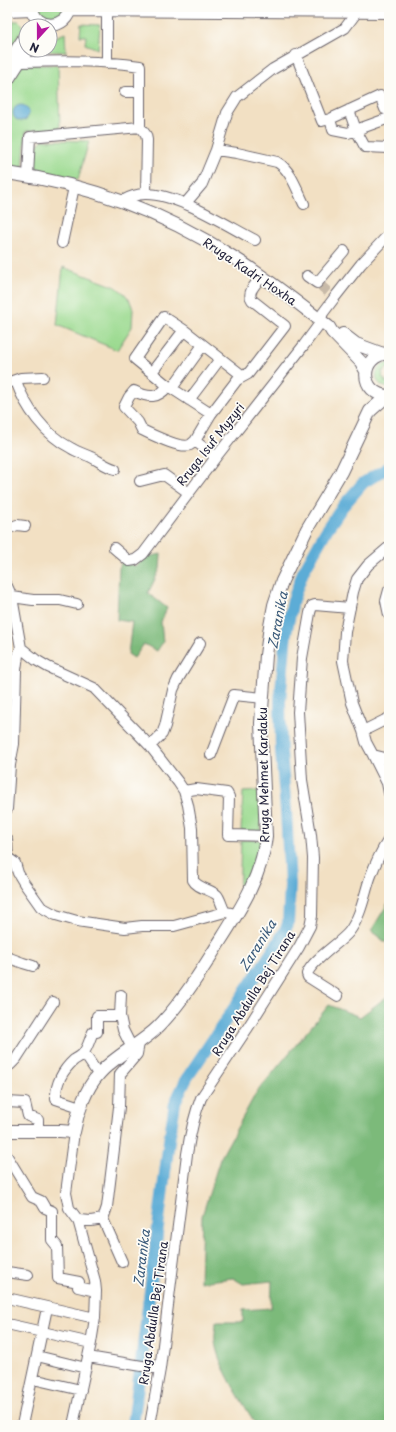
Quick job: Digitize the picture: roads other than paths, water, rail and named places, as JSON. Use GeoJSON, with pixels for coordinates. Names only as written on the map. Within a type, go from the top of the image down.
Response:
{"type":"FeatureCollection","features":[{"type":"Feature","properties":{"kind":"main road"},"geometry":{"type":"LineString","coordinates":[[58,24],[67,16],[70,8],[353,14],[389,12]]}},
{"type":"Feature","properties":{"kind":"main road"},"geometry":{"type":"LineString","coordinates":[[7,10],[33,15]]}},
{"type":"Feature","properties":{"kind":"main road"},"geometry":{"type":"LineString","coordinates":[[7,65],[18,48]]}},
{"type":"Feature","properties":{"kind":"main road"},"geometry":{"type":"LineString","coordinates":[[7,80],[22,58]]}},
{"type":"Feature","properties":{"kind":"main road","name":"Rruga Kadri Hoxha"},"geometry":{"type":"LineString","coordinates":[[7,173],[28,176],[74,187],[122,201],[177,225],[233,257],[262,276],[325,324],[335,329],[356,344],[386,353]]}},
{"type":"Feature","properties":{"kind":"main road","name":"Rruga Kadri Hoxha"},"geometry":{"type":"LineString","coordinates":[[325,324],[361,362],[366,371],[368,383],[372,389]]}},
{"type":"Feature","properties":{"kind":"main road"},"geometry":{"type":"LineString","coordinates":[[366,371],[372,360],[386,353]]}},
{"type":"Feature","properties":{"kind":"main road"},"geometry":{"type":"LineString","coordinates":[[372,389],[378,394],[388,396]]}},
{"type":"Feature","properties":{"kind":"main road","name":"Rruga Mehmet Kardaku"},"geometry":{"type":"LineString","coordinates":[[74,1132],[80,1107],[98,1074],[158,1027],[183,996],[238,914],[261,863],[266,836],[261,723],[270,626],[274,605],[282,581],[307,529],[341,472],[370,411],[372,389]]}},
{"type":"Feature","properties":{"kind":"main road","name":"Rruga Mehmet Kardaku"},"geometry":{"type":"LineString","coordinates":[[370,411],[388,396]]}},
{"type":"Feature","properties":{"kind":"main road"},"geometry":{"type":"LineString","coordinates":[[7,1131],[74,1132]]}},
{"type":"Feature","properties":{"kind":"street"},"geometry":{"type":"LineString","coordinates":[[107,63],[108,10]]}},
{"type":"Feature","properties":{"kind":"street"},"geometry":{"type":"LineString","coordinates":[[185,204],[202,184],[216,150],[227,113],[237,97],[273,68],[345,28],[353,14]]}},
{"type":"Feature","properties":{"kind":"street"},"geometry":{"type":"LineString","coordinates":[[296,55],[322,121],[330,119],[380,96],[385,109],[389,108]]}},
{"type":"Feature","properties":{"kind":"street"},"geometry":{"type":"LineString","coordinates":[[19,62],[107,63],[140,66],[140,127],[146,135],[147,140],[146,194]]}},
{"type":"Feature","properties":{"kind":"street"},"geometry":{"type":"LineString","coordinates":[[125,92],[140,92]]}},
{"type":"Feature","properties":{"kind":"street"},"geometry":{"type":"LineString","coordinates":[[349,110],[356,130],[365,148],[389,148]]}},
{"type":"Feature","properties":{"kind":"street"},"geometry":{"type":"LineString","coordinates":[[330,119],[333,130],[348,133],[389,118]]}},
{"type":"Feature","properties":{"kind":"street"},"geometry":{"type":"LineString","coordinates":[[28,176],[30,137],[140,127]]}},
{"type":"Feature","properties":{"kind":"street"},"geometry":{"type":"LineString","coordinates":[[216,150],[237,153],[276,162],[282,165],[288,173],[304,204]]}},
{"type":"Feature","properties":{"kind":"street"},"geometry":{"type":"LineString","coordinates":[[62,243],[74,187]]}},
{"type":"Feature","properties":{"kind":"street"},"geometry":{"type":"LineString","coordinates":[[122,201],[133,195],[146,194],[170,198],[185,204],[255,240]]}},
{"type":"Feature","properties":{"kind":"street"},"geometry":{"type":"LineString","coordinates":[[325,290],[361,264],[389,234]]}},
{"type":"Feature","properties":{"kind":"street"},"geometry":{"type":"LineString","coordinates":[[325,290],[344,251]]}},
{"type":"Feature","properties":{"kind":"street"},"geometry":{"type":"LineString","coordinates":[[203,345],[170,387],[163,392],[157,396],[149,397],[134,391],[129,397],[124,407],[138,422],[142,430],[183,446],[189,445],[195,441],[211,414],[237,380],[248,374],[285,326],[250,298],[250,292],[262,276]]}},
{"type":"Feature","properties":{"kind":"street"},"geometry":{"type":"LineString","coordinates":[[307,276],[325,290]]}},
{"type":"Feature","properties":{"kind":"street","name":"Rruga Isuf Myzyri"},"geometry":{"type":"LineString","coordinates":[[114,548],[129,561],[135,560],[142,554],[304,345],[325,324],[325,290]]}},
{"type":"Feature","properties":{"kind":"street"},"geometry":{"type":"LineString","coordinates":[[211,414],[170,387],[135,359],[164,317],[184,330],[243,376]]}},
{"type":"Feature","properties":{"kind":"street"},"geometry":{"type":"LineString","coordinates":[[152,372],[184,330]]}},
{"type":"Feature","properties":{"kind":"street"},"geometry":{"type":"LineString","coordinates":[[189,400],[220,359]]}},
{"type":"Feature","properties":{"kind":"street"},"geometry":{"type":"LineString","coordinates":[[43,377],[21,378],[11,382],[36,418],[54,437],[70,448],[115,469]]}},
{"type":"Feature","properties":{"kind":"street"},"geometry":{"type":"LineString","coordinates":[[195,441],[216,457]]}},
{"type":"Feature","properties":{"kind":"street"},"geometry":{"type":"LineString","coordinates":[[140,481],[164,475],[189,493]]}},
{"type":"Feature","properties":{"kind":"street"},"geometry":{"type":"LineString","coordinates":[[7,528],[17,525],[25,526]]}},
{"type":"Feature","properties":{"kind":"street"},"geometry":{"type":"LineString","coordinates":[[389,548],[368,565],[357,579],[345,632],[343,661],[352,703],[363,730],[366,742],[387,783],[389,793]]}},
{"type":"Feature","properties":{"kind":"street"},"geometry":{"type":"LineString","coordinates":[[7,586],[12,597],[21,648],[18,655],[16,670],[14,744],[10,765],[7,809]]}},
{"type":"Feature","properties":{"kind":"street"},"geometry":{"type":"LineString","coordinates":[[389,590],[386,601],[389,616]]}},
{"type":"Feature","properties":{"kind":"street"},"geometry":{"type":"LineString","coordinates":[[12,597],[33,600],[60,600],[78,604]]}},
{"type":"Feature","properties":{"kind":"street","name":"Rruga Abdulla Bej Tirana"},"geometry":{"type":"LineString","coordinates":[[150,1425],[155,1368],[190,1135],[197,1109],[201,1098],[248,1029],[300,947],[310,926],[312,916],[313,858],[311,835],[302,780],[298,712],[302,658],[310,613],[312,606],[315,605],[350,608]]}},
{"type":"Feature","properties":{"kind":"street"},"geometry":{"type":"LineString","coordinates":[[150,746],[162,734],[174,690],[190,658],[200,643]]}},
{"type":"Feature","properties":{"kind":"street"},"geometry":{"type":"LineString","coordinates":[[21,648],[48,667],[94,688],[150,746],[178,782],[184,791],[192,828],[193,880],[197,885],[216,893],[225,912]]}},
{"type":"Feature","properties":{"kind":"street"},"geometry":{"type":"LineString","coordinates":[[211,755],[234,695],[263,698]]}},
{"type":"Feature","properties":{"kind":"street"},"geometry":{"type":"LineString","coordinates":[[363,730],[389,718]]}},
{"type":"Feature","properties":{"kind":"street"},"geometry":{"type":"LineString","coordinates":[[373,755],[389,759]]}},
{"type":"Feature","properties":{"kind":"street"},"geometry":{"type":"LineString","coordinates":[[184,791],[196,789],[226,793],[229,797],[228,835],[266,836]]}},
{"type":"Feature","properties":{"kind":"street"},"geometry":{"type":"LineString","coordinates":[[7,839],[8,861],[14,863],[18,873],[41,907],[56,915],[77,922],[125,928],[142,926],[174,926],[225,912],[238,914]]}},
{"type":"Feature","properties":{"kind":"street"},"geometry":{"type":"LineString","coordinates":[[338,996],[308,977],[307,974],[312,966],[348,932],[355,922],[378,856],[389,839]]}},
{"type":"Feature","properties":{"kind":"street"},"geometry":{"type":"LineString","coordinates":[[7,957],[33,966]]}},
{"type":"Feature","properties":{"kind":"street"},"geometry":{"type":"LineString","coordinates":[[121,995],[120,1016],[123,1030],[135,1045],[137,1054],[120,1074],[119,1108],[106,1207],[103,1219],[122,1262]]}},
{"type":"Feature","properties":{"kind":"street"},"geometry":{"type":"LineString","coordinates":[[7,1064],[10,1065],[16,1059],[53,1002]]}},
{"type":"Feature","properties":{"kind":"street"},"geometry":{"type":"LineString","coordinates":[[80,1107],[56,1099],[55,1094],[59,1080],[63,1072],[73,1061],[84,1053],[93,1032],[97,1032],[97,1016],[120,1016]]}},
{"type":"Feature","properties":{"kind":"street"},"geometry":{"type":"LineString","coordinates":[[84,1053],[98,1074]]}},
{"type":"Feature","properties":{"kind":"street"},"geometry":{"type":"LineString","coordinates":[[7,1102],[25,1103],[28,1116],[38,1120],[38,1131]]}},
{"type":"Feature","properties":{"kind":"street","name":"Rruga Mehmet Kardaku"},"geometry":{"type":"LineString","coordinates":[[73,1425],[91,1343],[96,1291],[95,1282],[78,1220],[69,1208],[66,1193],[74,1132]]}},
{"type":"Feature","properties":{"kind":"street"},"geometry":{"type":"LineString","coordinates":[[7,1156],[32,1197],[41,1201],[45,1208],[52,1211],[62,1211],[69,1208]]}},
{"type":"Feature","properties":{"kind":"street"},"geometry":{"type":"LineString","coordinates":[[52,1211],[52,1240],[56,1246],[58,1278],[79,1282],[78,1287],[96,1291]]}},
{"type":"Feature","properties":{"kind":"street"},"geometry":{"type":"LineString","coordinates":[[78,1220],[91,1221],[103,1219]]}},
{"type":"Feature","properties":{"kind":"street"},"geometry":{"type":"LineString","coordinates":[[7,1272],[28,1275]]}},
{"type":"Feature","properties":{"kind":"street"},"geometry":{"type":"LineString","coordinates":[[7,1298],[94,1318]]}},
{"type":"Feature","properties":{"kind":"street"},"geometry":{"type":"LineString","coordinates":[[22,1425],[47,1308]]}},
{"type":"Feature","properties":{"kind":"street"},"geometry":{"type":"LineString","coordinates":[[7,1324],[91,1343]]}},
{"type":"Feature","properties":{"kind":"street"},"geometry":{"type":"LineString","coordinates":[[37,1356],[86,1368]]}},
{"type":"Feature","properties":{"kind":"street"},"geometry":{"type":"LineString","coordinates":[[88,1357],[121,1364],[155,1368]]}},
{"type":"Feature","properties":{"kind":"street"},"geometry":{"type":"LineString","coordinates":[[33,1379],[81,1390]]}},
{"type":"Feature","properties":{"kind":"water"},"geometry":{"type":"Polygon","coordinates":[[[18,105],[24,105],[29,110],[27,119],[24,121],[18,121],[13,116],[13,110],[18,105]]]}},
{"type":"Feature","properties":{"kind":"waterway","name":"Zaranika"},"geometry":{"type":"LineString","coordinates":[[133,1425],[175,1103],[187,1078],[279,941],[288,924],[290,885],[281,752],[280,702],[286,633],[293,600],[303,572],[326,531],[343,506],[363,483],[389,467]]}},
{"type":"Feature","properties":{"kind":"tunnel"},"geometry":{"type":"LineString","coordinates":[[321,286],[328,292]]}}]}
